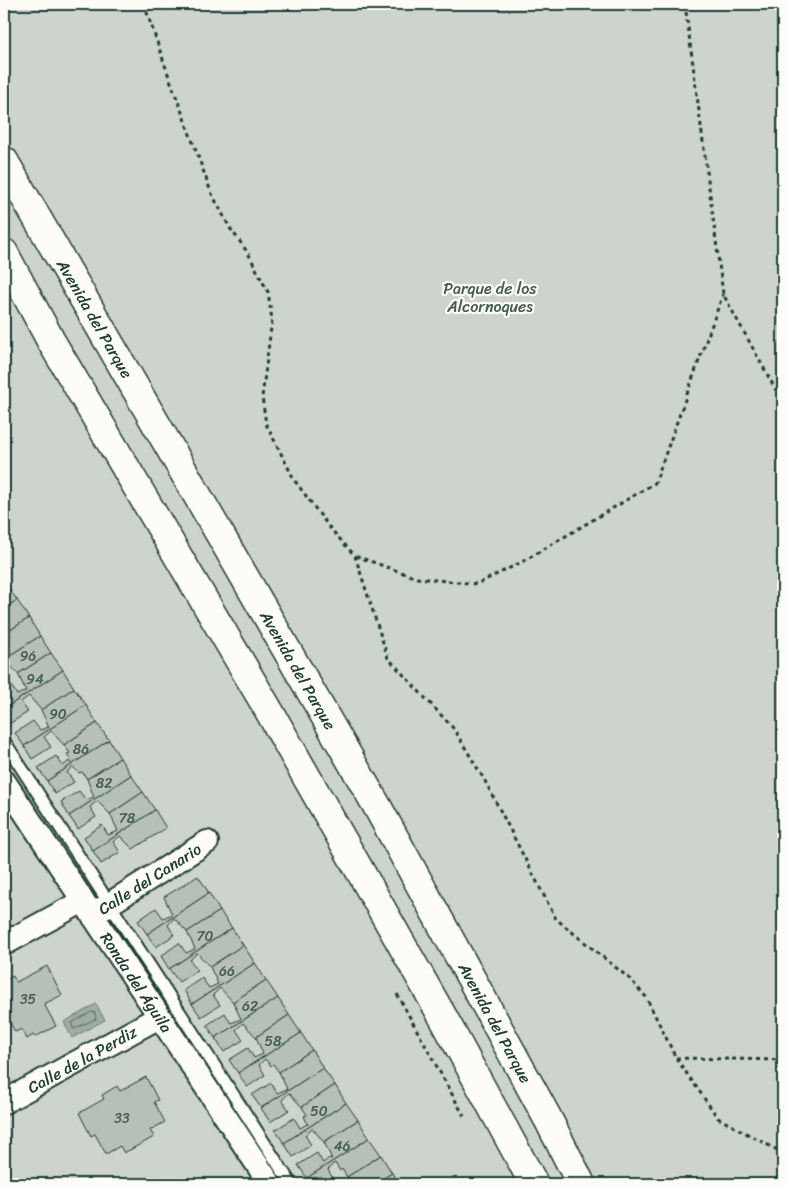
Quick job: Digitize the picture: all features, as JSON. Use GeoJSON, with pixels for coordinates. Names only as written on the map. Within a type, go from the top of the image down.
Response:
{"type":"FeatureCollection","features":[{"type":"Feature","properties":{"kind":"street","name":"Avenida del Parque"},"geometry":{"type":"LineString","coordinates":[[4,161],[382,815],[548,1119],[581,1184]]}},
{"type":"Feature","properties":{"kind":"street"},"geometry":{"type":"LineString","coordinates":[[4,253],[51,341],[268,709],[444,1019],[534,1184]]}},
{"type":"Feature","properties":{"kind":"street","name":"Ronda del Águila"},"geometry":{"type":"LineString","coordinates":[[4,781],[95,907],[159,1017],[270,1184]]}},
{"type":"Feature","properties":{"kind":"street","name":"Calle del Canario"},"geometry":{"type":"LineString","coordinates":[[4,944],[95,907],[207,842]]}},
{"type":"Feature","properties":{"kind":"street","name":"Calle de la Perdiz"},"geometry":{"type":"LineString","coordinates":[[4,1102],[159,1017]]}},
{"type":"Feature","properties":{"kind":"lane"},"geometry":{"type":"LineString","coordinates":[[4,741],[95,907],[291,1184]]}},
{"type":"Feature","properties":{"kind":"path"},"geometry":{"type":"LineString","coordinates":[[144,4],[211,192],[268,292],[272,320],[262,397],[266,424],[295,481],[329,527],[356,556],[388,658],[454,729],[485,781],[556,919],[630,979],[646,997],[676,1058],[718,1118],[783,1153]]}},
{"type":"Feature","properties":{"kind":"path"},"geometry":{"type":"LineString","coordinates":[[685,4],[722,294],[777,392],[783,398]]}},
{"type":"Feature","properties":{"kind":"path"},"geometry":{"type":"LineString","coordinates":[[356,556],[417,578],[477,584],[522,562],[654,483],[722,294]]}},
{"type":"Feature","properties":{"kind":"path"},"geometry":{"type":"LineString","coordinates":[[676,1058],[783,1060]]}},
{"type":"Feature","properties":{"kind":"green space","name":"Parque de los Alcornoques"},"geometry":{"type":"Polygon","coordinates":[[[4,4],[783,4],[783,1184],[4,1184],[4,4]]]}},
{"type":"Feature","properties":{"kind":"water"},"geometry":{"type":"Polygon","coordinates":[[[96,1004],[105,1020],[72,1038],[64,1022],[96,1004]]]}},
{"type":"Feature","properties":{"kind":"building"},"geometry":{"type":"Polygon","coordinates":[[[4,584],[17,600],[4,609],[4,584]]]}},
{"type":"Feature","properties":{"kind":"building"},"geometry":{"type":"Polygon","coordinates":[[[17,600],[29,618],[4,634],[4,609],[17,600]]]}},
{"type":"Feature","properties":{"kind":"building"},"geometry":{"type":"Polygon","coordinates":[[[29,618],[40,636],[4,659],[4,634],[29,618]]]}},
{"type":"Feature","properties":{"kind":"building"},"geometry":{"type":"Polygon","coordinates":[[[40,636],[51,653],[18,674],[6,661],[4,664],[4,659],[40,636]]]}},
{"type":"Feature","properties":{"kind":"building"},"geometry":{"type":"Polygon","coordinates":[[[51,653],[63,670],[4,709],[4,690],[11,685],[17,695],[26,691],[18,674],[51,653]]]}},
{"type":"Feature","properties":{"kind":"building"},"geometry":{"type":"Polygon","coordinates":[[[63,670],[74,688],[41,710],[29,696],[21,702],[28,712],[9,724],[4,716],[4,709],[63,670]]]}},
{"type":"Feature","properties":{"kind":"building"},"geometry":{"type":"Polygon","coordinates":[[[74,688],[86,705],[24,746],[15,733],[33,721],[40,730],[49,727],[41,710],[74,688]]]}},
{"type":"Feature","properties":{"kind":"building"},"geometry":{"type":"Polygon","coordinates":[[[86,705],[97,723],[64,745],[51,731],[44,737],[51,747],[32,759],[24,746],[86,705]]]}},
{"type":"Feature","properties":{"kind":"building"},"geometry":{"type":"Polygon","coordinates":[[[97,723],[109,740],[47,781],[38,768],[56,756],[63,766],[69,761],[70,763],[72,762],[67,754],[70,753],[64,745],[97,723]]]}},
{"type":"Feature","properties":{"kind":"building"},"geometry":{"type":"Polygon","coordinates":[[[109,740],[120,758],[87,779],[82,772],[79,773],[73,767],[67,772],[74,782],[55,794],[47,781],[109,740]]]}},
{"type":"Feature","properties":{"kind":"building"},"geometry":{"type":"Polygon","coordinates":[[[120,758],[131,775],[69,816],[61,802],[79,791],[86,800],[94,797],[87,779],[120,758]]]}},
{"type":"Feature","properties":{"kind":"building"},"geometry":{"type":"Polygon","coordinates":[[[131,775],[143,792],[110,814],[97,801],[90,807],[96,817],[78,829],[69,816],[131,775]]]}},
{"type":"Feature","properties":{"kind":"building"},"geometry":{"type":"Polygon","coordinates":[[[143,792],[155,810],[93,851],[84,837],[102,825],[108,835],[118,831],[110,814],[143,792]]]}},
{"type":"Feature","properties":{"kind":"building"},"geometry":{"type":"Polygon","coordinates":[[[155,810],[166,828],[133,849],[120,836],[113,842],[120,852],[101,864],[93,851],[155,810]]]}},
{"type":"Feature","properties":{"kind":"building"},"geometry":{"type":"Polygon","coordinates":[[[198,876],[209,893],[147,934],[138,921],[156,908],[163,918],[172,914],[164,897],[198,876]]]}},
{"type":"Feature","properties":{"kind":"building"},"geometry":{"type":"Polygon","coordinates":[[[209,893],[220,911],[187,932],[174,918],[168,925],[174,935],[156,947],[147,934],[209,893]]]}},
{"type":"Feature","properties":{"kind":"building"},"geometry":{"type":"Polygon","coordinates":[[[220,911],[232,928],[169,969],[161,956],[179,943],[186,953],[195,949],[187,932],[220,911]]]}},
{"type":"Feature","properties":{"kind":"building"},"geometry":{"type":"Polygon","coordinates":[[[232,928],[243,945],[210,967],[197,953],[190,960],[197,970],[179,982],[169,969],[232,928]]]}},
{"type":"Feature","properties":{"kind":"building"},"geometry":{"type":"Polygon","coordinates":[[[243,945],[255,963],[192,1004],[184,990],[202,978],[209,988],[218,984],[210,967],[243,945]]]}},
{"type":"Feature","properties":{"kind":"building"},"geometry":{"type":"Polygon","coordinates":[[[255,963],[266,980],[233,1002],[220,988],[213,995],[220,1005],[201,1017],[192,1004],[255,963]]]}},
{"type":"Feature","properties":{"kind":"building"},"geometry":{"type":"Polygon","coordinates":[[[47,966],[62,995],[44,1004],[56,1026],[27,1039],[22,1029],[15,1032],[4,1011],[4,981],[13,976],[16,982],[47,966]]]}},
{"type":"Feature","properties":{"kind":"building"},"geometry":{"type":"Polygon","coordinates":[[[266,980],[278,998],[215,1038],[207,1025],[225,1013],[231,1023],[241,1019],[233,1002],[266,980]]]}},
{"type":"Feature","properties":{"kind":"building"},"geometry":{"type":"Polygon","coordinates":[[[278,998],[289,1015],[256,1037],[243,1023],[236,1030],[243,1040],[224,1052],[215,1038],[278,998]]]}},
{"type":"Feature","properties":{"kind":"building"},"geometry":{"type":"Polygon","coordinates":[[[289,1015],[301,1033],[238,1073],[229,1060],[248,1048],[254,1058],[263,1054],[256,1037],[289,1015]]]}},
{"type":"Feature","properties":{"kind":"building"},"geometry":{"type":"Polygon","coordinates":[[[301,1033],[312,1050],[279,1072],[273,1064],[271,1066],[265,1059],[259,1065],[265,1075],[247,1087],[238,1073],[301,1033]]]}},
{"type":"Feature","properties":{"kind":"building"},"geometry":{"type":"Polygon","coordinates":[[[312,1050],[323,1068],[261,1108],[252,1095],[271,1083],[277,1093],[287,1089],[279,1072],[312,1050]]]}},
{"type":"Feature","properties":{"kind":"building"},"geometry":{"type":"Polygon","coordinates":[[[323,1068],[335,1085],[302,1107],[289,1093],[282,1100],[289,1110],[270,1122],[261,1108],[323,1068]]]}},
{"type":"Feature","properties":{"kind":"building"},"geometry":{"type":"Polygon","coordinates":[[[146,1077],[158,1100],[154,1102],[165,1122],[150,1130],[154,1137],[124,1153],[120,1146],[106,1154],[95,1134],[91,1136],[79,1113],[104,1099],[102,1095],[117,1086],[120,1091],[146,1077]]]}},
{"type":"Feature","properties":{"kind":"building"},"geometry":{"type":"Polygon","coordinates":[[[335,1085],[346,1103],[284,1143],[275,1130],[294,1118],[300,1128],[308,1125],[304,1116],[307,1115],[302,1107],[335,1085]]]}},
{"type":"Feature","properties":{"kind":"building"},"geometry":{"type":"Polygon","coordinates":[[[346,1103],[358,1120],[324,1142],[312,1128],[305,1135],[311,1145],[293,1157],[284,1143],[346,1103]]]}},
{"type":"Feature","properties":{"kind":"building"},"geometry":{"type":"Polygon","coordinates":[[[358,1120],[369,1138],[307,1178],[298,1165],[317,1153],[323,1163],[329,1158],[332,1159],[324,1142],[358,1120]]]}},
{"type":"Feature","properties":{"kind":"building"},"geometry":{"type":"Polygon","coordinates":[[[369,1138],[381,1155],[347,1177],[335,1163],[328,1170],[334,1180],[327,1184],[311,1184],[307,1178],[369,1138]]]}},
{"type":"Feature","properties":{"kind":"building"},"geometry":{"type":"Polygon","coordinates":[[[381,1155],[392,1173],[375,1184],[352,1184],[347,1177],[381,1155]]]}},
{"type":"Feature","properties":{"kind":"building"},"geometry":{"type":"Polygon","coordinates":[[[392,1173],[400,1184],[375,1184],[392,1173]]]}}]}
